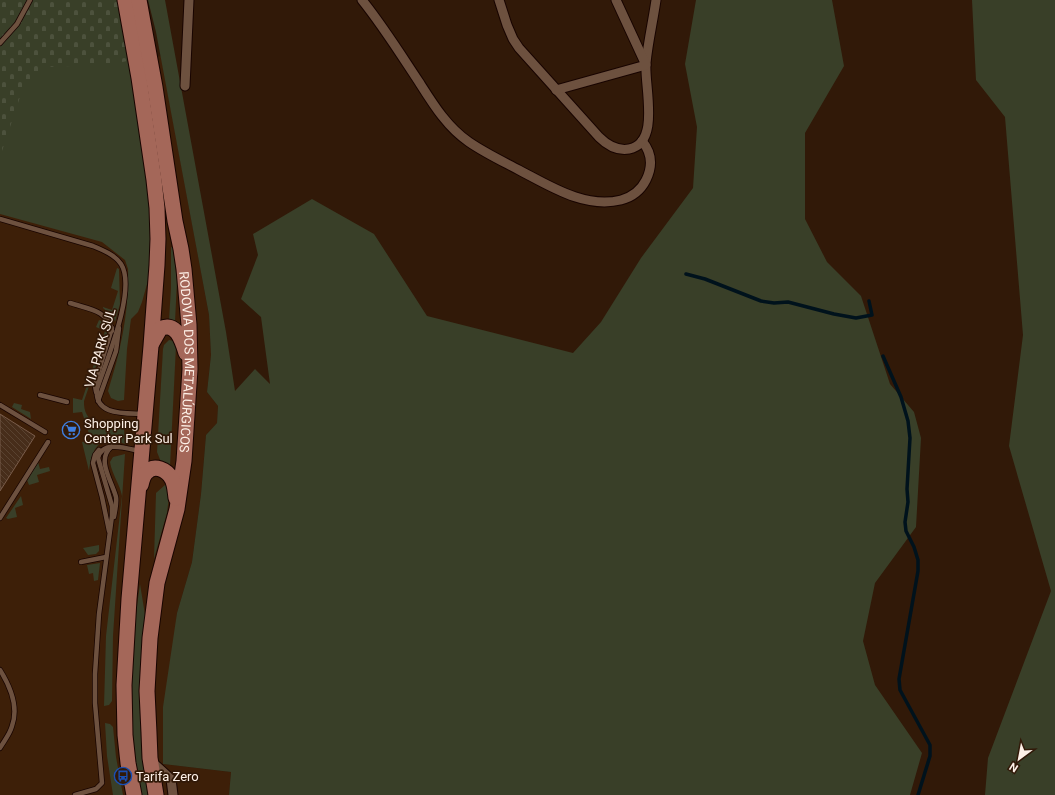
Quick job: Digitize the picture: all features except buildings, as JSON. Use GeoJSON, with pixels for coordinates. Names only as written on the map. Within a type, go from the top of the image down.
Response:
{"type":"FeatureCollection","features":[{"type":"Feature","properties":{"kind":"main road","name":"RODOVIA DOS METALÚRGICOS"},"geometry":{"type":"LineString","coordinates":[[125,0],[139,78],[157,208],[158,265],[139,493]]}},
{"type":"Feature","properties":{"kind":"main road","name":"RODOVIA DOS METALÚRGICOS"},"geometry":{"type":"LineString","coordinates":[[139,0],[155,87],[175,221],[184,269],[188,313],[190,369],[184,461],[177,509],[157,583],[150,638],[147,691],[150,761],[156,795]]}},
{"type":"Feature","properties":{"kind":"main road"},"geometry":{"type":"LineString","coordinates":[[151,346],[160,329],[163,327],[173,329],[182,339],[190,369]]}},
{"type":"Feature","properties":{"kind":"main road"},"geometry":{"type":"LineString","coordinates":[[134,795],[125,735],[124,700],[130,592],[139,493],[146,472],[154,468],[163,470],[172,478],[177,509]]}},
{"type":"Feature","properties":{"kind":"street"},"geometry":{"type":"LineString","coordinates":[[185,86],[189,0]]}},
{"type":"Feature","properties":{"kind":"street"},"geometry":{"type":"LineString","coordinates":[[362,0],[380,24],[443,118],[456,131],[483,152],[548,185],[566,194],[586,200],[601,202],[627,198],[637,192],[644,185],[648,176],[651,160],[650,152],[642,141]]}},
{"type":"Feature","properties":{"kind":"street"},"geometry":{"type":"LineString","coordinates":[[499,0],[513,39],[526,57],[605,143],[612,147],[628,149],[635,147],[642,141],[648,129],[646,65],[656,0]]}},
{"type":"Feature","properties":{"kind":"street"},"geometry":{"type":"LineString","coordinates":[[616,0],[646,65]]}},
{"type":"Feature","properties":{"kind":"street"},"geometry":{"type":"LineString","coordinates":[[556,90],[646,65]]}},
{"type":"Feature","properties":{"kind":"street"},"geometry":{"type":"LineString","coordinates":[[150,761],[171,779],[173,795]]}},
{"type":"Feature","properties":{"kind":"lane"},"geometry":{"type":"LineString","coordinates":[[0,43],[17,24],[30,0]]}},
{"type":"Feature","properties":{"kind":"lane","name":"VIA PARK SUL"},"geometry":{"type":"LineString","coordinates":[[0,219],[90,245],[111,255],[118,261],[123,268],[125,277],[124,300],[121,317],[98,388],[98,399],[105,408],[114,412],[145,414]]}},
{"type":"Feature","properties":{"kind":"lane"},"geometry":{"type":"LineString","coordinates":[[70,303],[101,314],[108,319],[112,328],[112,346]]}},
{"type":"Feature","properties":{"kind":"lane"},"geometry":{"type":"LineString","coordinates":[[98,399],[116,351],[121,317]]}},
{"type":"Feature","properties":{"kind":"lane"},"geometry":{"type":"LineString","coordinates":[[98,399],[95,383],[112,328]]}},
{"type":"Feature","properties":{"kind":"lane"},"geometry":{"type":"LineString","coordinates":[[40,395],[67,402]]}},
{"type":"Feature","properties":{"kind":"lane"},"geometry":{"type":"LineString","coordinates":[[0,404],[46,432]]}},
{"type":"Feature","properties":{"kind":"lane"},"geometry":{"type":"LineString","coordinates":[[0,518],[48,442]]}},
{"type":"Feature","properties":{"kind":"lane"},"geometry":{"type":"LineString","coordinates":[[75,795],[96,789],[102,783],[95,703],[95,674],[98,614],[107,548],[116,501],[104,460],[106,452],[112,447]]}},
{"type":"Feature","properties":{"kind":"lane"},"geometry":{"type":"LineString","coordinates":[[110,535],[93,463],[96,453],[100,449],[112,447],[142,452]]}},
{"type":"Feature","properties":{"kind":"lane"},"geometry":{"type":"LineString","coordinates":[[106,448],[100,452],[98,461],[112,506],[111,528]]}},
{"type":"Feature","properties":{"kind":"lane"},"geometry":{"type":"LineString","coordinates":[[81,562],[106,557]]}},
{"type":"Feature","properties":{"kind":"lane"},"geometry":{"type":"LineString","coordinates":[[0,670],[14,700],[12,727],[0,748]]}},
{"type":"Feature","properties":{"kind":"shaded area"},"geometry":{"type":"Polygon","coordinates":[[[161,56],[209,315],[211,355],[207,392],[218,406],[217,423],[206,435],[201,494],[192,562],[177,613],[163,764],[231,772],[229,795],[0,795],[0,157],[121,63],[161,56]]]}},
{"type":"Feature","properties":{"kind":"green space"},"geometry":{"type":"Polygon","coordinates":[[[0,0],[119,0],[131,60],[114,64],[50,67],[40,71],[29,83],[20,97],[0,157],[0,0]]]}},
{"type":"Feature","properties":{"kind":"green space"},"geometry":{"type":"Polygon","coordinates":[[[119,0],[141,135],[150,212],[151,255],[149,277],[142,302],[138,312],[131,319],[127,349],[124,400],[118,401],[111,398],[108,391],[117,361],[126,316],[128,269],[125,260],[102,242],[0,214],[0,55],[119,0]]]}},
{"type":"Feature","properties":{"kind":"green space"},"geometry":{"type":"Polygon","coordinates":[[[148,0],[165,0],[226,332],[235,391],[255,369],[270,384],[261,317],[241,299],[258,255],[253,234],[312,199],[374,234],[427,316],[573,353],[601,322],[641,258],[693,188],[697,127],[685,64],[696,0],[832,0],[844,66],[805,133],[805,219],[827,262],[861,296],[890,384],[914,412],[921,438],[916,527],[875,583],[863,641],[875,685],[922,753],[910,795],[229,795],[231,772],[163,764],[163,707],[177,613],[192,562],[201,494],[206,435],[217,423],[218,406],[207,392],[211,355],[209,315],[156,32],[148,0]]]}},
{"type":"Feature","properties":{"kind":"green space"},"geometry":{"type":"Polygon","coordinates":[[[972,0],[1055,0],[1055,795],[985,795],[988,758],[1051,591],[1009,446],[1023,335],[1005,117],[976,80],[972,0]]]}},
{"type":"Feature","properties":{"kind":"green space"},"geometry":{"type":"Polygon","coordinates":[[[171,247],[173,248],[177,281],[175,322],[169,320],[171,247]]]}},
{"type":"Feature","properties":{"kind":"green space"},"geometry":{"type":"Polygon","coordinates":[[[117,268],[119,269],[120,304],[115,322],[113,317],[103,307],[112,310],[118,291],[111,288],[117,268]]]}},
{"type":"Feature","properties":{"kind":"green space"},"geometry":{"type":"Polygon","coordinates":[[[99,320],[103,322],[108,331],[84,401],[85,409],[91,420],[97,424],[110,428],[124,428],[125,444],[116,441],[109,441],[103,442],[99,445],[92,455],[89,471],[82,442],[91,440],[82,412],[73,413],[73,398],[82,400],[105,331],[96,327],[99,320]]]}},
{"type":"Feature","properties":{"kind":"green space"},"geometry":{"type":"Polygon","coordinates":[[[169,340],[174,341],[176,346],[170,466],[161,462],[157,452],[163,349],[164,345],[169,340]]]}},
{"type":"Feature","properties":{"kind":"green space"},"geometry":{"type":"Polygon","coordinates":[[[14,403],[22,405],[21,409],[30,412],[31,419],[12,407],[14,403]]]}},
{"type":"Feature","properties":{"kind":"green space"},"geometry":{"type":"Polygon","coordinates":[[[125,454],[113,636],[112,701],[109,705],[104,706],[106,636],[122,496],[110,462],[113,457],[125,454]]]}},
{"type":"Feature","properties":{"kind":"green space"},"geometry":{"type":"Polygon","coordinates":[[[38,462],[40,469],[49,467],[50,471],[37,475],[39,482],[29,485],[27,480],[38,462]]]}},
{"type":"Feature","properties":{"kind":"green space"},"geometry":{"type":"Polygon","coordinates":[[[165,483],[170,489],[167,513],[154,559],[156,493],[165,485],[165,483]]]}},
{"type":"Feature","properties":{"kind":"green space"},"geometry":{"type":"Polygon","coordinates":[[[21,496],[23,505],[15,508],[17,517],[6,518],[21,496]]]}},
{"type":"Feature","properties":{"kind":"green space"},"geometry":{"type":"Polygon","coordinates":[[[99,545],[99,551],[96,554],[88,555],[83,548],[99,545]]]}},
{"type":"Feature","properties":{"kind":"green space"},"geometry":{"type":"Polygon","coordinates":[[[100,563],[98,580],[94,581],[93,573],[89,574],[87,565],[100,563]]]}},
{"type":"Feature","properties":{"kind":"green space"},"geometry":{"type":"Polygon","coordinates":[[[140,584],[146,621],[152,795],[142,795],[133,753],[131,732],[131,668],[140,584]]]}},
{"type":"Feature","properties":{"kind":"green space"},"geometry":{"type":"Polygon","coordinates":[[[105,723],[110,724],[113,727],[116,757],[123,795],[113,795],[107,756],[105,723]]]}},
{"type":"Feature","properties":{"kind":"waterway"},"geometry":{"type":"LineString","coordinates":[[686,274],[705,279],[761,301],[774,303],[788,302],[856,318],[872,315],[869,301]]}},
{"type":"Feature","properties":{"kind":"waterway"},"geometry":{"type":"LineString","coordinates":[[883,356],[901,397],[908,421],[910,438],[907,489],[908,502],[905,522],[906,531],[914,547],[918,560],[918,571],[899,679],[900,690],[930,745],[930,756],[918,795]]}},
{"type":"Feature","properties":{"kind":"place","name":"Shopping Center Park Sul"},"geometry":{"type":"Point","coordinates":[71,430]}},
{"type":"Feature","properties":{"kind":"place","name":"Tarifa Zero"},"geometry":{"type":"Point","coordinates":[123,776]}}]}
